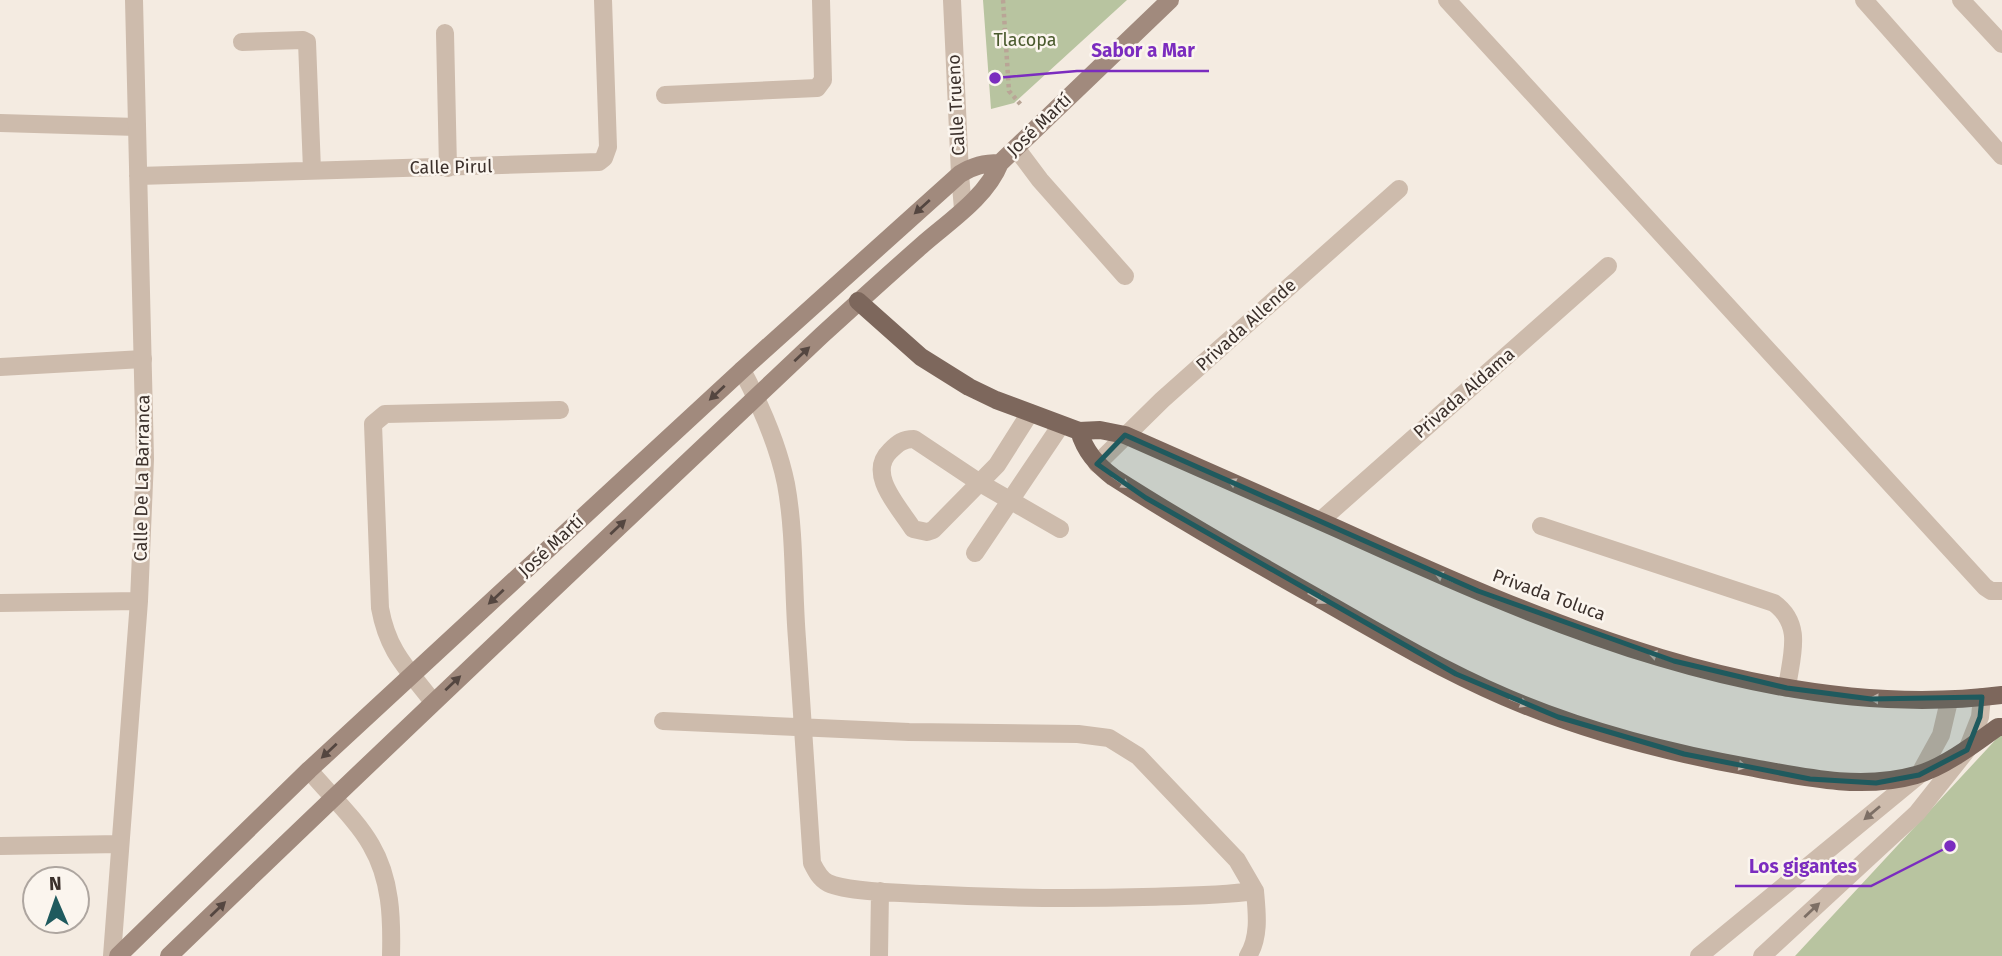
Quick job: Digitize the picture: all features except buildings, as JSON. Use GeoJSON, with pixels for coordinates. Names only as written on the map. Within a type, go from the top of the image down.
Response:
{"type":"FeatureCollection","features":[{"type":"Feature","properties":{"kind":"main road","name":"José Martí"},"geometry":{"type":"LineString","coordinates":[[169,956],[433,702],[858,301],[963,209],[995,176],[1000,163],[1170,0]]}},
{"type":"Feature","properties":{"kind":"main road","name":"José Martí"},"geometry":{"type":"LineString","coordinates":[[118,956],[309,770],[741,370],[960,174],[971,167],[1000,163]]}},
{"type":"Feature","properties":{"kind":"main road","name":"Privada Toluca"},"geometry":{"type":"LineString","coordinates":[[858,301],[943,373],[996,400],[1079,431],[1100,430],[1125,435],[1442,576],[1546,618],[1674,661],[1787,688],[1871,699],[1949,701],[2002,695]]}},
{"type":"Feature","properties":{"kind":"main road"},"geometry":{"type":"LineString","coordinates":[[1079,431],[1083,443],[1097,464],[1146,498],[1412,651],[1506,697],[1558,717],[1684,754],[1810,779],[1875,783],[1919,775],[1967,750],[1998,727],[2002,727]]}},
{"type":"Feature","properties":{"kind":"street","name":"Calle De La Barranca"},"geometry":{"type":"LineString","coordinates":[[112,956],[139,601],[145,459],[134,0]]}},
{"type":"Feature","properties":{"kind":"street","name":"Calle Pirul"},"geometry":{"type":"LineString","coordinates":[[138,176],[592,163],[604,158],[608,148],[603,0]]}},
{"type":"Feature","properties":{"kind":"street"},"geometry":{"type":"LineString","coordinates":[[665,95],[817,88],[823,80],[821,0]]}},
{"type":"Feature","properties":{"kind":"street","name":"Calle Trueno"},"geometry":{"type":"LineString","coordinates":[[951,0],[963,209]]}},
{"type":"Feature","properties":{"kind":"street"},"geometry":{"type":"LineString","coordinates":[[1447,0],[1985,587],[1991,591],[2002,591]]}},
{"type":"Feature","properties":{"kind":"street"},"geometry":{"type":"LineString","coordinates":[[1864,0],[2002,156]]}},
{"type":"Feature","properties":{"kind":"street"},"geometry":{"type":"LineString","coordinates":[[1961,0],[2002,44]]}},
{"type":"Feature","properties":{"kind":"street"},"geometry":{"type":"LineString","coordinates":[[445,33],[448,168]]}},
{"type":"Feature","properties":{"kind":"street"},"geometry":{"type":"LineString","coordinates":[[242,42],[303,40],[308,45],[312,170]]}},
{"type":"Feature","properties":{"kind":"street"},"geometry":{"type":"LineString","coordinates":[[0,123],[137,127]]}},
{"type":"Feature","properties":{"kind":"street"},"geometry":{"type":"LineString","coordinates":[[1016,148],[1040,180],[1125,276]]}},
{"type":"Feature","properties":{"kind":"street","name":"Privada Allende"},"geometry":{"type":"LineString","coordinates":[[1097,464],[1125,435],[1399,189]]}},
{"type":"Feature","properties":{"kind":"street","name":"Privada Aldama"},"geometry":{"type":"LineString","coordinates":[[1320,521],[1608,266]]}},
{"type":"Feature","properties":{"kind":"street"},"geometry":{"type":"LineString","coordinates":[[0,367],[143,359]]}},
{"type":"Feature","properties":{"kind":"street"},"geometry":{"type":"LineString","coordinates":[[741,370],[756,397],[786,485],[812,863],[817,873],[828,883],[880,891],[992,898],[1228,895],[1255,891]]}},
{"type":"Feature","properties":{"kind":"street"},"geometry":{"type":"LineString","coordinates":[[433,702],[393,651],[380,608],[373,424],[385,414],[560,410]]}},
{"type":"Feature","properties":{"kind":"street"},"geometry":{"type":"LineString","coordinates":[[1030,413],[1011,446],[980,483],[933,530],[913,529],[880,474],[883,457],[899,442],[914,439],[980,483],[1060,529]]}},
{"type":"Feature","properties":{"kind":"street"},"geometry":{"type":"LineString","coordinates":[[975,553],[1061,425]]}},
{"type":"Feature","properties":{"kind":"street"},"geometry":{"type":"LineString","coordinates":[[1541,526],[1774,603],[1784,611],[1794,629],[1787,688]]}},
{"type":"Feature","properties":{"kind":"street"},"geometry":{"type":"LineString","coordinates":[[0,604],[139,601]]}},
{"type":"Feature","properties":{"kind":"street"},"geometry":{"type":"LineString","coordinates":[[1762,956],[1917,813],[1967,750],[1980,717],[1982,697]]}},
{"type":"Feature","properties":{"kind":"street"},"geometry":{"type":"LineString","coordinates":[[1699,956],[1919,775],[1941,735],[1949,701]]}},
{"type":"Feature","properties":{"kind":"street"},"geometry":{"type":"LineString","coordinates":[[663,721],[909,732],[1078,734],[1109,738],[1124,746],[1147,765],[1237,860],[1255,891],[1257,916],[1254,947],[1248,956]]}},
{"type":"Feature","properties":{"kind":"street"},"geometry":{"type":"LineString","coordinates":[[309,770],[372,846],[388,887],[392,923],[391,956]]}},
{"type":"Feature","properties":{"kind":"street"},"geometry":{"type":"LineString","coordinates":[[0,846],[120,844]]}},
{"type":"Feature","properties":{"kind":"street"},"geometry":{"type":"LineString","coordinates":[[880,891],[880,956]]}},
{"type":"Feature","properties":{"kind":"path"},"geometry":{"type":"LineString","coordinates":[[1003,0],[1009,91],[1040,125]]}},
{"type":"Feature","properties":{"kind":"highlighted area"},"geometry":{"type":"Polygon","coordinates":[[[1125,435],[1478,591],[1674,661],[1787,688],[1871,699],[1982,697],[1980,717],[1967,750],[1919,775],[1876,783],[1810,779],[1684,754],[1558,717],[1456,674],[1146,498],[1097,464],[1125,435]]]}},
{"type":"Feature","properties":{"kind":"green space","name":"Tlacopa"},"geometry":{"type":"Polygon","coordinates":[[[983,0],[1127,0],[1014,103],[991,109],[983,0]]]}},
{"type":"Feature","properties":{"kind":"green space"},"geometry":{"type":"Polygon","coordinates":[[[2000,735],[2002,956],[1795,956],[2000,735]]]}},
{"type":"Feature","properties":{"kind":"place","name":"Sabor a Mar"},"geometry":{"type":"Point","coordinates":[995,78]}},
{"type":"Feature","properties":{"kind":"place","name":"Los gigantes"},"geometry":{"type":"Point","coordinates":[1950,846]}}]}
